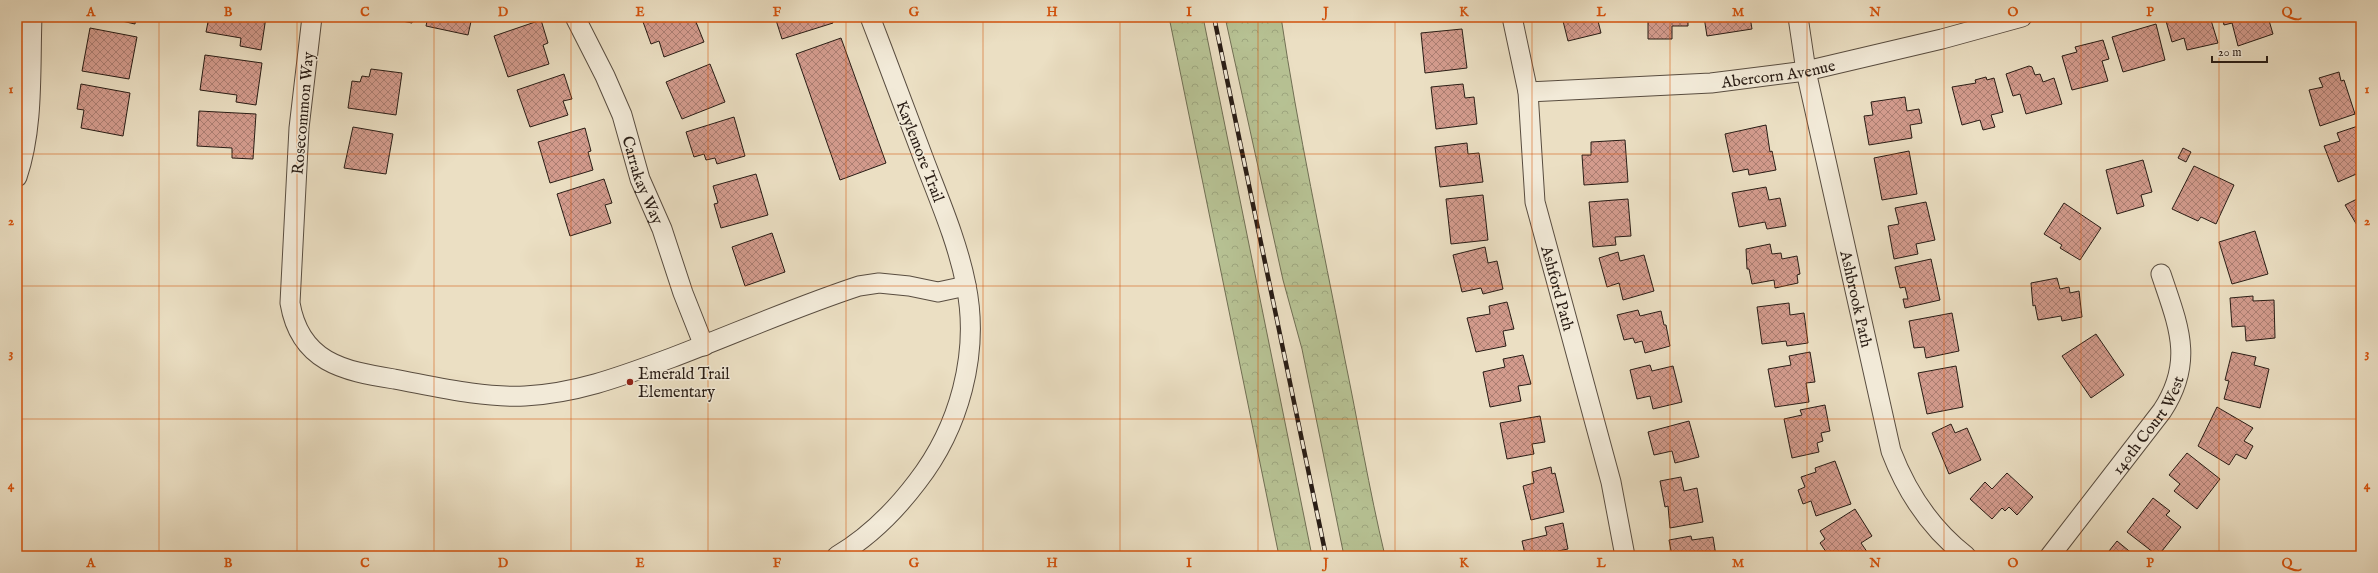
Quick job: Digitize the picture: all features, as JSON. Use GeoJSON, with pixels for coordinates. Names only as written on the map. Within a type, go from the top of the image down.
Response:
{"type":"FeatureCollection","features":[{"type":"Feature","properties":{"kind":"street"},"geometry":{"type":"LineString","coordinates":[[17,177],[28,118],[32,17]]}},
{"type":"Feature","properties":{"kind":"street","name":"Rosecommon Way"},"geometry":{"type":"LineString","coordinates":[[312,17],[300,128],[290,292],[293,318],[314,353],[330,364],[356,373],[474,393],[530,396],[557,393],[605,383],[859,286],[879,283],[909,286],[938,292],[966,286]]}},
{"type":"Feature","properties":{"kind":"street","name":"Carrakay Way"},"geometry":{"type":"LineString","coordinates":[[575,17],[605,76],[622,115],[640,179],[662,229],[683,293],[704,346]]}},
{"type":"Feature","properties":{"kind":"street","name":"Kaylemore Trail"},"geometry":{"type":"LineString","coordinates":[[837,556],[890,515],[928,468],[946,437],[959,402],[968,364],[971,337],[966,286],[949,226],[870,17]]}},
{"type":"Feature","properties":{"kind":"street","name":"Ashford Path"},"geometry":{"type":"LineString","coordinates":[[1512,17],[1528,92],[1535,202],[1611,482],[1625,556]]}},
{"type":"Feature","properties":{"kind":"street","name":"Ashbrook Path"},"geometry":{"type":"LineString","coordinates":[[1798,17],[1806,71],[1891,451],[1902,477],[1919,507],[1946,539],[1966,556]]}},
{"type":"Feature","properties":{"kind":"street","name":"Abercorn Avenue"},"geometry":{"type":"LineString","coordinates":[[1528,92],[1711,83],[1806,71],[1942,39],[2022,17]]}},
{"type":"Feature","properties":{"kind":"street","name":"140th Court West"},"geometry":{"type":"LineString","coordinates":[[2050,556],[2162,411],[2176,387],[2182,360],[2182,345],[2180,332],[2161,274]]}},
{"type":"Feature","properties":{"kind":"green space"},"geometry":{"type":"Polygon","coordinates":[[[1169,17],[1203,17],[1312,556],[1279,556],[1169,17]]]}},
{"type":"Feature","properties":{"kind":"green space"},"geometry":{"type":"Polygon","coordinates":[[[1225,17],[1281,17],[1311,186],[1385,556],[1344,556],[1302,349],[1283,280],[1225,17]]]}},
{"type":"Feature","properties":{"kind":"building"},"geometry":{"type":"Polygon","coordinates":[[[104,17],[136,17],[135,24],[104,17]]]}},
{"type":"Feature","properties":{"kind":"building"},"geometry":{"type":"Polygon","coordinates":[[[209,17],[266,17],[261,50],[240,46],[241,38],[206,32],[209,17]]]}},
{"type":"Feature","properties":{"kind":"building"},"geometry":{"type":"Polygon","coordinates":[[[382,17],[413,17],[412,23],[382,17]]]}},
{"type":"Feature","properties":{"kind":"building"},"geometry":{"type":"Polygon","coordinates":[[[428,17],[472,17],[468,35],[426,26],[428,17]]]}},
{"type":"Feature","properties":{"kind":"building"},"geometry":{"type":"Polygon","coordinates":[[[648,17],[694,17],[704,42],[664,57],[659,41],[651,44],[642,19],[648,17]]]}},
{"type":"Feature","properties":{"kind":"building"},"geometry":{"type":"Polygon","coordinates":[[[775,17],[831,17],[833,23],[782,39],[775,17]]]}},
{"type":"Feature","properties":{"kind":"building"},"geometry":{"type":"Polygon","coordinates":[[[1410,17],[1429,17],[1411,20],[1410,17]]]}},
{"type":"Feature","properties":{"kind":"building"},"geometry":{"type":"Polygon","coordinates":[[[1562,17],[1597,17],[1601,33],[1568,41],[1562,17]]]}},
{"type":"Feature","properties":{"kind":"building"},"geometry":{"type":"Polygon","coordinates":[[[1648,17],[1688,17],[1688,26],[1672,26],[1672,39],[1648,39],[1648,17]]]}},
{"type":"Feature","properties":{"kind":"building"},"geometry":{"type":"Polygon","coordinates":[[[1704,17],[1750,17],[1752,29],[1707,36],[1704,17]]]}},
{"type":"Feature","properties":{"kind":"building"},"geometry":{"type":"Polygon","coordinates":[[[2180,17],[2210,17],[2218,43],[2187,50],[2184,38],[2172,42],[2166,21],[2180,17]]]}},
{"type":"Feature","properties":{"kind":"building"},"geometry":{"type":"Polygon","coordinates":[[[2222,17],[2268,17],[2273,34],[2238,46],[2232,23],[2224,25],[2222,17]]]}},
{"type":"Feature","properties":{"kind":"building"},"geometry":{"type":"Polygon","coordinates":[[[2288,17],[2302,17],[2289,21],[2288,17]]]}},
{"type":"Feature","properties":{"kind":"building"},"geometry":{"type":"Polygon","coordinates":[[[541,20],[548,43],[543,45],[549,64],[508,77],[494,36],[541,20]]]}},
{"type":"Feature","properties":{"kind":"building"},"geometry":{"type":"Polygon","coordinates":[[[2156,24],[2165,60],[2123,72],[2112,37],[2156,24]]]}},
{"type":"Feature","properties":{"kind":"building"},"geometry":{"type":"Polygon","coordinates":[[[90,28],[137,37],[129,79],[82,71],[90,28]]]}},
{"type":"Feature","properties":{"kind":"building"},"geometry":{"type":"Polygon","coordinates":[[[1462,29],[1467,68],[1425,73],[1421,33],[1462,29]]]}},
{"type":"Feature","properties":{"kind":"building"},"geometry":{"type":"Polygon","coordinates":[[[841,38],[886,163],[840,180],[796,54],[841,38]]]}},
{"type":"Feature","properties":{"kind":"building"},"geometry":{"type":"Polygon","coordinates":[[[2103,40],[2109,59],[2102,61],[2108,81],[2072,90],[2062,56],[2077,52],[2075,47],[2103,40]]]}},
{"type":"Feature","properties":{"kind":"building"},"geometry":{"type":"Polygon","coordinates":[[[205,55],[262,63],[256,105],[236,102],[237,95],[200,90],[205,55]]]}},
{"type":"Feature","properties":{"kind":"building"},"geometry":{"type":"Polygon","coordinates":[[[710,64],[725,102],[682,119],[666,82],[710,64]]]}},
{"type":"Feature","properties":{"kind":"building"},"geometry":{"type":"Polygon","coordinates":[[[2029,66],[2032,67],[2035,75],[2040,74],[2043,82],[2054,78],[2062,104],[2026,114],[2020,94],[2013,96],[2006,74],[2029,66]]]}},
{"type":"Feature","properties":{"kind":"building"},"geometry":{"type":"Polygon","coordinates":[[[371,69],[402,73],[396,115],[348,108],[352,81],[360,82],[362,76],[369,77],[371,69]]]}},
{"type":"Feature","properties":{"kind":"building"},"geometry":{"type":"Polygon","coordinates":[[[2339,72],[2341,81],[2344,80],[2355,114],[2320,126],[2309,90],[2323,87],[2319,78],[2339,72]]]}},
{"type":"Feature","properties":{"kind":"building"},"geometry":{"type":"Polygon","coordinates":[[[564,74],[572,99],[563,101],[568,115],[530,127],[517,90],[564,74]]]}},
{"type":"Feature","properties":{"kind":"building"},"geometry":{"type":"Polygon","coordinates":[[[1986,77],[1987,80],[1994,78],[2003,112],[1991,115],[1995,127],[1983,130],[1980,120],[1962,125],[1952,87],[1976,83],[1975,80],[1986,77]]]}},
{"type":"Feature","properties":{"kind":"building"},"geometry":{"type":"Polygon","coordinates":[[[81,84],[130,93],[123,136],[81,128],[84,110],[77,109],[81,84]]]}},
{"type":"Feature","properties":{"kind":"building"},"geometry":{"type":"Polygon","coordinates":[[[1463,84],[1465,98],[1474,97],[1477,124],[1436,129],[1431,87],[1463,84]]]}},
{"type":"Feature","properties":{"kind":"building"},"geometry":{"type":"Polygon","coordinates":[[[1905,97],[1907,111],[1919,109],[1922,123],[1910,125],[1912,138],[1869,145],[1864,116],[1873,115],[1871,102],[1905,97]]]}},
{"type":"Feature","properties":{"kind":"building"},"geometry":{"type":"Polygon","coordinates":[[[199,111],[256,114],[253,159],[232,158],[232,148],[197,146],[199,111]]]}},
{"type":"Feature","properties":{"kind":"building"},"geometry":{"type":"Polygon","coordinates":[[[734,117],[745,156],[717,164],[715,158],[706,160],[704,154],[694,157],[686,132],[734,117]]]}},
{"type":"Feature","properties":{"kind":"building"},"geometry":{"type":"Polygon","coordinates":[[[1766,125],[1770,152],[1772,151],[1776,170],[1749,175],[1748,169],[1733,172],[1725,134],[1766,125]]]}},
{"type":"Feature","properties":{"kind":"building"},"geometry":{"type":"Polygon","coordinates":[[[2358,126],[2361,132],[2361,172],[2338,182],[2324,146],[2340,141],[2337,133],[2358,126]]]}},
{"type":"Feature","properties":{"kind":"building"},"geometry":{"type":"Polygon","coordinates":[[[353,127],[393,134],[386,174],[344,168],[353,127]]]}},
{"type":"Feature","properties":{"kind":"building"},"geometry":{"type":"Polygon","coordinates":[[[585,128],[591,151],[588,152],[593,170],[550,183],[538,142],[585,128]]]}},
{"type":"Feature","properties":{"kind":"building"},"geometry":{"type":"Polygon","coordinates":[[[1625,140],[1628,182],[1584,185],[1582,155],[1591,155],[1591,142],[1625,140]]]}},
{"type":"Feature","properties":{"kind":"building"},"geometry":{"type":"Polygon","coordinates":[[[1467,143],[1468,154],[1479,153],[1483,182],[1440,187],[1435,147],[1467,143]]]}},
{"type":"Feature","properties":{"kind":"building"},"geometry":{"type":"Polygon","coordinates":[[[2183,148],[2191,152],[2186,162],[2178,158],[2183,148]]]}},
{"type":"Feature","properties":{"kind":"building"},"geometry":{"type":"Polygon","coordinates":[[[1909,151],[1917,194],[1882,200],[1874,158],[1909,151]]]}},
{"type":"Feature","properties":{"kind":"building"},"geometry":{"type":"Polygon","coordinates":[[[2143,160],[2152,192],[2141,195],[2144,206],[2117,214],[2106,170],[2143,160]]]}},
{"type":"Feature","properties":{"kind":"building"},"geometry":{"type":"Polygon","coordinates":[[[2194,166],[2234,185],[2216,224],[2201,217],[2198,221],[2172,209],[2194,166]]]}},
{"type":"Feature","properties":{"kind":"building"},"geometry":{"type":"Polygon","coordinates":[[[756,174],[768,215],[721,228],[714,204],[718,203],[713,186],[756,174]]]}},
{"type":"Feature","properties":{"kind":"building"},"geometry":{"type":"Polygon","coordinates":[[[604,179],[612,203],[605,205],[611,223],[570,236],[557,194],[604,179]]]}},
{"type":"Feature","properties":{"kind":"building"},"geometry":{"type":"Polygon","coordinates":[[[1766,187],[1769,200],[1780,198],[1786,226],[1767,229],[1765,222],[1739,227],[1732,193],[1766,187]]]}},
{"type":"Feature","properties":{"kind":"building"},"geometry":{"type":"Polygon","coordinates":[[[1483,195],[1488,240],[1451,244],[1446,199],[1483,195]]]}},
{"type":"Feature","properties":{"kind":"building"},"geometry":{"type":"Polygon","coordinates":[[[2361,197],[2361,232],[2345,205],[2361,197]]]}},
{"type":"Feature","properties":{"kind":"building"},"geometry":{"type":"Polygon","coordinates":[[[1628,199],[1631,236],[1615,237],[1616,245],[1593,247],[1589,202],[1628,199]]]}},
{"type":"Feature","properties":{"kind":"building"},"geometry":{"type":"Polygon","coordinates":[[[1926,202],[1935,240],[1916,244],[1918,254],[1894,259],[1888,226],[1899,224],[1895,208],[1926,202]]]}},
{"type":"Feature","properties":{"kind":"building"},"geometry":{"type":"Polygon","coordinates":[[[2064,203],[2101,228],[2080,260],[2060,248],[2062,245],[2044,234],[2064,203]]]}},
{"type":"Feature","properties":{"kind":"building"},"geometry":{"type":"Polygon","coordinates":[[[2255,231],[2268,274],[2232,284],[2219,242],[2255,231]]]}},
{"type":"Feature","properties":{"kind":"building"},"geometry":{"type":"Polygon","coordinates":[[[772,233],[785,272],[745,286],[732,247],[772,233]]]}},
{"type":"Feature","properties":{"kind":"building"},"geometry":{"type":"Polygon","coordinates":[[[1770,244],[1772,254],[1781,253],[1782,259],[1797,256],[1800,274],[1797,275],[1798,283],[1775,288],[1774,280],[1752,284],[1749,269],[1747,269],[1746,249],[1770,244]]]}},
{"type":"Feature","properties":{"kind":"building"},"geometry":{"type":"Polygon","coordinates":[[[1485,247],[1488,263],[1497,261],[1503,289],[1483,294],[1481,288],[1462,292],[1453,255],[1485,247]]]}},
{"type":"Feature","properties":{"kind":"building"},"geometry":{"type":"Polygon","coordinates":[[[1618,252],[1620,261],[1644,255],[1654,291],[1623,300],[1619,283],[1607,287],[1599,258],[1618,252]]]}},
{"type":"Feature","properties":{"kind":"building"},"geometry":{"type":"Polygon","coordinates":[[[1931,259],[1940,300],[1905,308],[1903,299],[1908,299],[1905,287],[1900,288],[1895,267],[1931,259]]]}},
{"type":"Feature","properties":{"kind":"building"},"geometry":{"type":"Polygon","coordinates":[[[2057,278],[2060,289],[2069,287],[2070,293],[2079,291],[2082,317],[2062,321],[2061,316],[2038,320],[2035,305],[2033,306],[2031,283],[2057,278]]]}},
{"type":"Feature","properties":{"kind":"building"},"geometry":{"type":"Polygon","coordinates":[[[2253,296],[2253,301],[2274,300],[2275,338],[2246,341],[2245,326],[2232,327],[2230,298],[2253,296]]]}},
{"type":"Feature","properties":{"kind":"building"},"geometry":{"type":"Polygon","coordinates":[[[1507,302],[1514,329],[1503,331],[1506,346],[1476,352],[1467,318],[1490,314],[1489,306],[1507,302]]]}},
{"type":"Feature","properties":{"kind":"building"},"geometry":{"type":"Polygon","coordinates":[[[1789,303],[1790,315],[1804,313],[1808,343],[1787,346],[1786,341],[1762,344],[1757,307],[1789,303]]]}},
{"type":"Feature","properties":{"kind":"building"},"geometry":{"type":"Polygon","coordinates":[[[1638,310],[1640,316],[1661,311],[1664,325],[1666,325],[1670,346],[1645,353],[1642,341],[1635,343],[1633,338],[1624,340],[1617,315],[1638,310]]]}},
{"type":"Feature","properties":{"kind":"building"},"geometry":{"type":"Polygon","coordinates":[[[1952,313],[1959,351],[1926,358],[1924,347],[1914,348],[1909,321],[1952,313]]]}},
{"type":"Feature","properties":{"kind":"building"},"geometry":{"type":"Polygon","coordinates":[[[2096,334],[2124,375],[2091,398],[2062,356],[2096,334]]]}},
{"type":"Feature","properties":{"kind":"building"},"geometry":{"type":"Polygon","coordinates":[[[1810,352],[1815,382],[1806,383],[1809,402],[1775,407],[1768,369],[1791,365],[1789,356],[1810,352]]]}},
{"type":"Feature","properties":{"kind":"building"},"geometry":{"type":"Polygon","coordinates":[[[2232,352],[2256,357],[2254,365],[2269,369],[2260,408],[2224,399],[2229,381],[2225,380],[2232,352]]]}},
{"type":"Feature","properties":{"kind":"building"},"geometry":{"type":"Polygon","coordinates":[[[1523,355],[1531,384],[1518,386],[1521,401],[1490,407],[1483,372],[1505,367],[1503,359],[1523,355]]]}},
{"type":"Feature","properties":{"kind":"building"},"geometry":{"type":"Polygon","coordinates":[[[1650,365],[1652,371],[1673,366],[1682,402],[1653,409],[1650,396],[1637,399],[1630,370],[1650,365]]]}},
{"type":"Feature","properties":{"kind":"building"},"geometry":{"type":"Polygon","coordinates":[[[1956,366],[1963,407],[1927,414],[1918,373],[1956,366]]]}},
{"type":"Feature","properties":{"kind":"building"},"geometry":{"type":"Polygon","coordinates":[[[1825,405],[1830,431],[1821,433],[1823,441],[1817,443],[1819,452],[1792,458],[1784,419],[1802,415],[1800,410],[1825,405]]]}},
{"type":"Feature","properties":{"kind":"building"},"geometry":{"type":"Polygon","coordinates":[[[2217,407],[2253,428],[2244,441],[2253,446],[2246,459],[2236,454],[2229,465],[2198,446],[2217,407]]]}},
{"type":"Feature","properties":{"kind":"building"},"geometry":{"type":"Polygon","coordinates":[[[1540,416],[1545,442],[1532,444],[1534,454],[1507,459],[1500,423],[1540,416]]]}},
{"type":"Feature","properties":{"kind":"building"},"geometry":{"type":"Polygon","coordinates":[[[1689,421],[1699,457],[1675,463],[1672,451],[1654,455],[1648,432],[1689,421]]]}},
{"type":"Feature","properties":{"kind":"building"},"geometry":{"type":"Polygon","coordinates":[[[1951,424],[1955,433],[1967,428],[1981,460],[1949,474],[1932,433],[1951,424]]]}},
{"type":"Feature","properties":{"kind":"building"},"geometry":{"type":"Polygon","coordinates":[[[2187,453],[2220,479],[2197,509],[2174,491],[2180,484],[2169,475],[2187,453]]]}},
{"type":"Feature","properties":{"kind":"building"},"geometry":{"type":"Polygon","coordinates":[[[1835,461],[1851,504],[1816,516],[1811,501],[1803,504],[1798,490],[1805,487],[1801,477],[1816,472],[1815,468],[1835,461]]]}},
{"type":"Feature","properties":{"kind":"building"},"geometry":{"type":"Polygon","coordinates":[[[1551,467],[1552,474],[1555,473],[1564,512],[1531,520],[1523,486],[1534,483],[1532,472],[1551,467]]]}},
{"type":"Feature","properties":{"kind":"building"},"geometry":{"type":"Polygon","coordinates":[[[2007,473],[2033,497],[2017,515],[2009,507],[2005,511],[2002,508],[1992,519],[1970,499],[1985,482],[1992,489],[2007,473]]]}},
{"type":"Feature","properties":{"kind":"building"},"geometry":{"type":"Polygon","coordinates":[[[1681,477],[1684,491],[1697,488],[1703,522],[1670,528],[1668,506],[1665,507],[1660,481],[1681,477]]]}},
{"type":"Feature","properties":{"kind":"building"},"geometry":{"type":"Polygon","coordinates":[[[2153,498],[2170,511],[2166,515],[2181,527],[2158,556],[2127,532],[2153,498]]]}},
{"type":"Feature","properties":{"kind":"building"},"geometry":{"type":"Polygon","coordinates":[[[1855,509],[1872,536],[1861,543],[1870,556],[1829,556],[1820,543],[1825,539],[1820,531],[1855,509]]]}},
{"type":"Feature","properties":{"kind":"building"},"geometry":{"type":"Polygon","coordinates":[[[1563,523],[1568,549],[1558,551],[1559,556],[1527,556],[1525,554],[1522,541],[1547,535],[1545,527],[1563,523]]]}},
{"type":"Feature","properties":{"kind":"building"},"geometry":{"type":"Polygon","coordinates":[[[1691,536],[1692,540],[1713,537],[1716,556],[1672,556],[1669,540],[1691,536]]]}},
{"type":"Feature","properties":{"kind":"building"},"geometry":{"type":"Polygon","coordinates":[[[2117,541],[2134,555],[2105,556],[2117,541]]]}},
{"type":"Feature","properties":{"kind":"railway"},"geometry":{"type":"LineString","coordinates":[[1214,17],[1326,556]]}},
{"type":"Feature","properties":{"kind":"place","name":"Emerald Trail Elementary"},"geometry":{"type":"Point","coordinates":[630,382]}}]}
